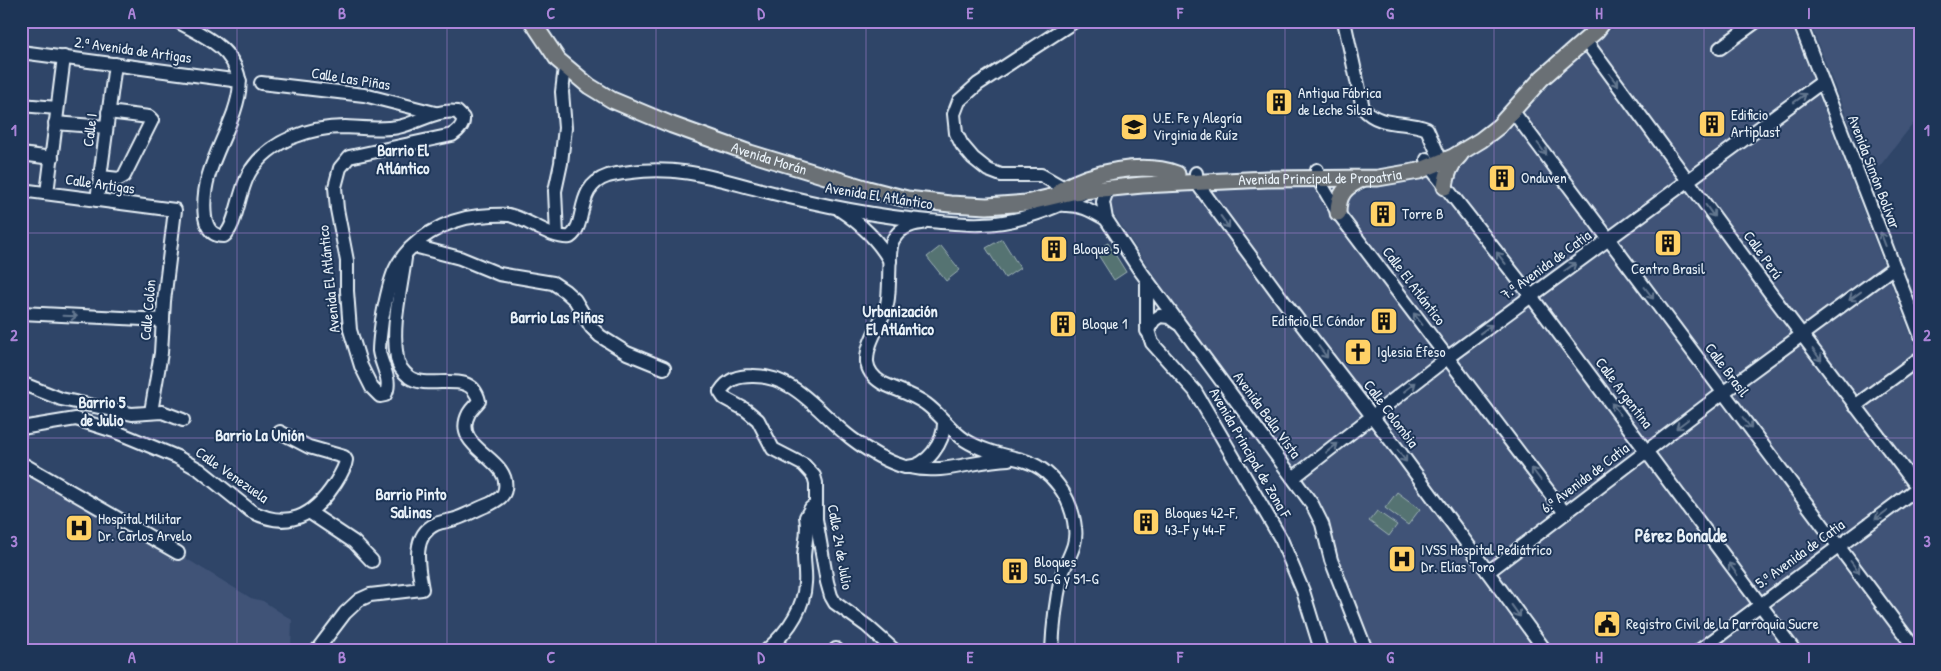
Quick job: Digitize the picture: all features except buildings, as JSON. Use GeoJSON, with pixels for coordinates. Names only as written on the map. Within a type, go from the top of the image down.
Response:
{"type":"FeatureCollection","features":[{"type":"Feature","properties":{"kind":"main road","name":"Avenida Morán"},"geometry":{"type":"LineString","coordinates":[[532,21],[565,67],[589,86],[612,100],[672,126],[750,153],[868,189],[907,199],[950,204],[995,205],[1026,203],[1072,192],[1108,188]]}},
{"type":"Feature","properties":{"kind":"main road","name":"Avenida Principal de Propatria"},"geometry":{"type":"LineString","coordinates":[[1432,160],[1466,150],[1499,126],[1542,78],[1600,26],[1615,21]]}},
{"type":"Feature","properties":{"kind":"main road","name":"Avenida Principal de Propatria"},"geometry":{"type":"LineString","coordinates":[[1108,188],[1196,178],[1400,175],[1432,160],[1462,142],[1494,119],[1512,110]]}},
{"type":"Feature","properties":{"kind":"main road"},"geometry":{"type":"LineString","coordinates":[[1445,187],[1447,174],[1451,166],[1466,150]]}},
{"type":"Feature","properties":{"kind":"main road","name":"Avenida Morán"},"geometry":{"type":"LineString","coordinates":[[1045,199],[1085,178],[1121,170],[1164,169],[1177,174]]}},
{"type":"Feature","properties":{"kind":"main road"},"geometry":{"type":"LineString","coordinates":[[1088,191],[1108,176],[1121,170]]}},
{"type":"Feature","properties":{"kind":"main road","name":"Avenida Principal de Propatria"},"geometry":{"type":"LineString","coordinates":[[1177,174],[1196,178]]}},
{"type":"Feature","properties":{"kind":"main road"},"geometry":{"type":"LineString","coordinates":[[1108,188],[1111,183],[1127,177],[1177,174]]}},
{"type":"Feature","properties":{"kind":"main road"},"geometry":{"type":"LineString","coordinates":[[1338,213],[1338,202],[1341,195],[1351,184],[1372,176]]}},
{"type":"Feature","properties":{"kind":"street"},"geometry":{"type":"LineString","coordinates":[[177,21],[210,39],[225,51],[236,70],[240,82]]}},
{"type":"Feature","properties":{"kind":"street"},"geometry":{"type":"LineString","coordinates":[[1064,188],[1041,175],[994,174],[981,165],[962,145],[956,133],[954,114],[959,101],[978,84],[1075,21]]}},
{"type":"Feature","properties":{"kind":"street","name":"Calle Argentina"},"geometry":{"type":"LineString","coordinates":[[1344,21],[1363,108],[1371,116],[1383,121],[1415,125],[1428,129],[1432,160],[1445,187],[1531,296],[1794,650]]}},
{"type":"Feature","properties":{"kind":"street"},"geometry":{"type":"LineString","coordinates":[[1720,48],[1757,21]]}},
{"type":"Feature","properties":{"kind":"street","name":"Avenida Simón Bolívar"},"geometry":{"type":"LineString","coordinates":[[1798,21],[1920,334]]}},
{"type":"Feature","properties":{"kind":"street","name":"Calle Perú"},"geometry":{"type":"LineString","coordinates":[[1585,40],[1855,406],[1919,487]]}},
{"type":"Feature","properties":{"kind":"street","name":"2.ª Avenida de Artigas"},"geometry":{"type":"LineString","coordinates":[[21,52],[240,82]]}},
{"type":"Feature","properties":{"kind":"street"},"geometry":{"type":"LineString","coordinates":[[47,193],[64,57]]}},
{"type":"Feature","properties":{"kind":"street","name":"Calle I"},"geometry":{"type":"LineString","coordinates":[[97,200],[115,64]]}},
{"type":"Feature","properties":{"kind":"street"},"geometry":{"type":"LineString","coordinates":[[557,235],[555,191],[561,163],[565,128],[562,92],[565,67]]}},
{"type":"Feature","properties":{"kind":"street","name":"Avenida El Atlántico"},"geometry":{"type":"LineString","coordinates":[[240,82],[234,113],[207,176],[204,211],[207,226],[212,233],[221,236],[226,235],[231,229],[240,195],[252,168],[262,157],[279,144],[316,129],[344,127],[392,128],[404,126],[435,114],[457,112],[463,118],[463,122],[457,132],[452,135],[349,157],[340,168],[335,186],[337,209],[347,261],[350,330],[361,366],[372,388],[380,396],[386,395],[388,386],[379,349],[384,311],[394,271],[414,246],[434,229],[464,218],[478,216],[509,215],[557,235],[570,237],[575,233],[579,223],[585,199],[596,184],[607,176],[647,170],[673,170],[707,175],[765,191],[890,217],[981,224],[1031,216],[1062,205],[1088,191]]}},
{"type":"Feature","properties":{"kind":"street","name":"7.ª Avenida de Catia"},"geometry":{"type":"LineString","coordinates":[[1293,478],[1447,358],[1822,82]]}},
{"type":"Feature","properties":{"kind":"street","name":"Calle Las Piñas"},"geometry":{"type":"LineString","coordinates":[[262,83],[364,95],[435,114]]}},
{"type":"Feature","properties":{"kind":"street"},"geometry":{"type":"LineString","coordinates":[[21,104],[57,108]]}},
{"type":"Feature","properties":{"kind":"street","name":"Calle Brasil"},"geometry":{"type":"LineString","coordinates":[[1512,110],[1916,650]]}},
{"type":"Feature","properties":{"kind":"street"},"geometry":{"type":"LineString","coordinates":[[101,177],[119,179],[124,176],[152,123],[151,118],[108,112]]}},
{"type":"Feature","properties":{"kind":"street"},"geometry":{"type":"LineString","coordinates":[[55,123],[106,127]]}},
{"type":"Feature","properties":{"kind":"street"},"geometry":{"type":"LineString","coordinates":[[21,154],[52,158]]}},
{"type":"Feature","properties":{"kind":"street","name":"Calle El Atlántico"},"geometry":{"type":"LineString","coordinates":[[1318,175],[1338,213],[1565,513]]}},
{"type":"Feature","properties":{"kind":"street","name":"Calle Colombia"},"geometry":{"type":"LineString","coordinates":[[1196,178],[1285,303],[1373,417],[1545,650]]}},
{"type":"Feature","properties":{"kind":"street"},"geometry":{"type":"LineString","coordinates":[[1106,218],[1103,202],[1108,188]]}},
{"type":"Feature","properties":{"kind":"street","name":"Calle Artigas"},"geometry":{"type":"LineString","coordinates":[[21,190],[175,210]]}},
{"type":"Feature","properties":{"kind":"street","name":"Avenida Bella Vista"},"geometry":{"type":"LineString","coordinates":[[1062,205],[1074,204],[1085,207],[1106,218],[1147,281],[1312,504],[1322,524],[1331,560],[1366,650]]}},
{"type":"Feature","properties":{"kind":"street"},"geometry":{"type":"LineString","coordinates":[[835,207],[864,229],[878,243],[891,262]]}},
{"type":"Feature","properties":{"kind":"street","name":"Calle Colón"},"geometry":{"type":"LineString","coordinates":[[151,412],[160,353],[175,210]]}},
{"type":"Feature","properties":{"kind":"street"},"geometry":{"type":"LineString","coordinates":[[942,222],[914,224],[898,233],[892,243],[886,306],[868,353],[869,370],[876,380],[926,404],[958,435],[973,445],[1024,460],[1041,469],[1056,482],[1066,497],[1076,528],[1074,547],[1061,577],[1052,650]]}},
{"type":"Feature","properties":{"kind":"street"},"geometry":{"type":"LineString","coordinates":[[414,246],[460,258],[498,274],[553,283],[565,290],[575,300],[591,327],[600,336],[627,354],[664,368]]}},
{"type":"Feature","properties":{"kind":"street"},"geometry":{"type":"LineString","coordinates":[[316,650],[350,607],[364,597],[422,589],[418,552],[422,535],[426,530],[495,501],[502,497],[505,489],[504,472],[480,452],[468,434],[466,427],[469,414],[479,401],[473,388],[465,383],[455,381],[424,384],[403,372],[398,363],[396,322],[405,256]]}},
{"type":"Feature","properties":{"kind":"street","name":"6.ª Avenida de Catia"},"geometry":{"type":"LineString","coordinates":[[1488,572],[1724,392],[1894,267]]}},
{"type":"Feature","properties":{"kind":"street","name":"Avenida Principal de Zona F"},"geometry":{"type":"LineString","coordinates":[[1147,281],[1145,295],[1147,332],[1152,343],[1182,374],[1195,391],[1281,539],[1303,592],[1321,650]]}},
{"type":"Feature","properties":{"kind":"street"},"geometry":{"type":"LineString","coordinates":[[21,314],[163,320]]}},
{"type":"Feature","properties":{"kind":"street"},"geometry":{"type":"LineString","coordinates":[[1147,332],[1154,320],[1160,316],[1169,317],[1182,326]]}},
{"type":"Feature","properties":{"kind":"street"},"geometry":{"type":"LineString","coordinates":[[1855,406],[1920,358]]}},
{"type":"Feature","properties":{"kind":"street","name":"Calle 24 de Julio"},"geometry":{"type":"LineString","coordinates":[[894,650],[867,626],[835,603],[831,596],[822,552],[816,505],[816,483],[810,470],[773,449],[758,420],[752,414],[721,396],[720,392],[732,379],[737,377],[756,376],[782,381],[795,388],[835,425],[873,454],[892,464],[909,468],[924,471],[940,470],[1016,459]]}},
{"type":"Feature","properties":{"kind":"street"},"geometry":{"type":"LineString","coordinates":[[21,383],[61,399],[118,412],[140,414],[151,412],[168,413],[183,420]]}},
{"type":"Feature","properties":{"kind":"street"},"geometry":{"type":"LineString","coordinates":[[61,399],[76,419]]}},
{"type":"Feature","properties":{"kind":"street"},"geometry":{"type":"LineString","coordinates":[[114,432],[118,412]]}},
{"type":"Feature","properties":{"kind":"street","name":"Calle Venezuela"},"geometry":{"type":"LineString","coordinates":[[21,428],[76,419],[177,457],[200,470],[251,511],[268,519],[294,519],[304,516],[331,490],[345,463],[344,457],[309,447],[280,432]]}},
{"type":"Feature","properties":{"kind":"street"},"geometry":{"type":"LineString","coordinates":[[909,468],[926,458],[938,447],[943,434],[944,422]]}},
{"type":"Feature","properties":{"kind":"street"},"geometry":{"type":"LineString","coordinates":[[21,463],[178,553]]}},
{"type":"Feature","properties":{"kind":"street","name":"5.ª Avenida de Catia"},"geometry":{"type":"LineString","coordinates":[[1700,650],[1759,604],[1919,487]]}},
{"type":"Feature","properties":{"kind":"street"},"geometry":{"type":"LineString","coordinates":[[768,650],[790,625],[802,600],[806,582],[805,543],[808,529],[806,517],[811,508],[816,505]]}},
{"type":"Feature","properties":{"kind":"street"},"geometry":{"type":"LineString","coordinates":[[309,512],[354,542],[372,561]]}},
{"type":"Feature","properties":{"kind":"shaded area"},"geometry":{"type":"Polygon","coordinates":[[[1624,21],[1790,21],[1920,359],[1920,650],[1372,650],[1339,565],[1317,498],[1289,463],[1165,292],[1109,207],[1108,200],[1121,193],[1306,185],[1360,191],[1424,177],[1461,161],[1504,129],[1524,112],[1575,59],[1600,37],[1624,21]]]}},
{"type":"Feature","properties":{"kind":"shaded area"},"geometry":{"type":"Polygon","coordinates":[[[1809,21],[1920,21],[1920,115],[1879,167],[1865,164],[1809,21]]]}},
{"type":"Feature","properties":{"kind":"shaded area","name":"Hospital Militar Dr. Carlos Arvelo"},"geometry":{"type":"Polygon","coordinates":[[[21,458],[251,598],[263,601],[292,620],[291,650],[21,650],[21,458]]]}},
{"type":"Feature","properties":{"kind":"green space"},"geometry":{"type":"Polygon","coordinates":[[[1002,239],[1020,268],[1005,278],[986,248],[1002,239]]]}},
{"type":"Feature","properties":{"kind":"green space"},"geometry":{"type":"Polygon","coordinates":[[[1108,243],[1126,272],[1114,280],[1095,250],[1108,243]]]}},
{"type":"Feature","properties":{"kind":"green space"},"geometry":{"type":"Polygon","coordinates":[[[941,246],[960,270],[946,281],[927,257],[941,246]]]}},
{"type":"Feature","properties":{"kind":"green space"},"geometry":{"type":"Polygon","coordinates":[[[1397,492],[1420,509],[1408,525],[1385,508],[1397,492]]]}},
{"type":"Feature","properties":{"kind":"green space"},"geometry":{"type":"Polygon","coordinates":[[[1377,511],[1397,525],[1389,536],[1369,521],[1377,511]]]}},
{"type":"Feature","properties":{"kind":"place","name":"Antigua Fábrica de Leche Silsa"},"geometry":{"type":"Point","coordinates":[1279,102]}},
{"type":"Feature","properties":{"kind":"place","name":"Edificio Artiplast"},"geometry":{"type":"Point","coordinates":[1712,124]}},
{"type":"Feature","properties":{"kind":"place","name":"U.E. Fe y Alegría Virginia de Ruíz"},"geometry":{"type":"Point","coordinates":[1134,127]}},
{"type":"Feature","properties":{"kind":"place","name":"Onduven"},"geometry":{"type":"Point","coordinates":[1502,178]}},
{"type":"Feature","properties":{"kind":"place","name":"Torre B"},"geometry":{"type":"Point","coordinates":[1383,214]}},
{"type":"Feature","properties":{"kind":"place","name":"Centro Brasil"},"geometry":{"type":"Point","coordinates":[1668,243]}},
{"type":"Feature","properties":{"kind":"place","name":"Bloque 5"},"geometry":{"type":"Point","coordinates":[1054,249]}},
{"type":"Feature","properties":{"kind":"place","name":"Edificio El Cóndor"},"geometry":{"type":"Point","coordinates":[1384,321]}},
{"type":"Feature","properties":{"kind":"place","name":"Bloque 1"},"geometry":{"type":"Point","coordinates":[1063,324]}},
{"type":"Feature","properties":{"kind":"place","name":"Iglesia Éfeso"},"geometry":{"type":"Point","coordinates":[1358,352]}},
{"type":"Feature","properties":{"kind":"place","name":"Bloques 42-F, 43-F y 44-F"},"geometry":{"type":"Point","coordinates":[1146,522]}},
{"type":"Feature","properties":{"kind":"place","name":"Hospital Militar Dr. Carlos Arvelo"},"geometry":{"type":"Point","coordinates":[79,528]}},
{"type":"Feature","properties":{"kind":"place","name":"IVSS Hospital Pediátrico Dr. Elías Toro"},"geometry":{"type":"Point","coordinates":[1402,559]}},
{"type":"Feature","properties":{"kind":"place","name":"Bloques 50-G y 51-G"},"geometry":{"type":"Point","coordinates":[1015,571]}},
{"type":"Feature","properties":{"kind":"place","name":"Registro Civil de la Parroquia Sucre"},"geometry":{"type":"Point","coordinates":[1607,624]}},
{"type":"Feature","properties":{"kind":"district","name":"Barrio El Atlántico"},"geometry":{"type":"Point","coordinates":[403,159]}},
{"type":"Feature","properties":{"kind":"district","name":"Barrio Las Piñas"},"geometry":{"type":"Point","coordinates":[557,317]}},
{"type":"Feature","properties":{"kind":"district","name":"Urbanización El Atlántico"},"geometry":{"type":"Point","coordinates":[900,320]}},
{"type":"Feature","properties":{"kind":"district","name":"Barrio 5 de Julio"},"geometry":{"type":"Point","coordinates":[102,411]}},
{"type":"Feature","properties":{"kind":"district","name":"Barrio La Unión"},"geometry":{"type":"Point","coordinates":[260,435]}},
{"type":"Feature","properties":{"kind":"district","name":"Barrio Pinto Salinas"},"geometry":{"type":"Point","coordinates":[411,503]}},
{"type":"Feature","properties":{"kind":"district","name":"Pérez Bonalde"},"geometry":{"type":"Point","coordinates":[1681,536]}}]}
